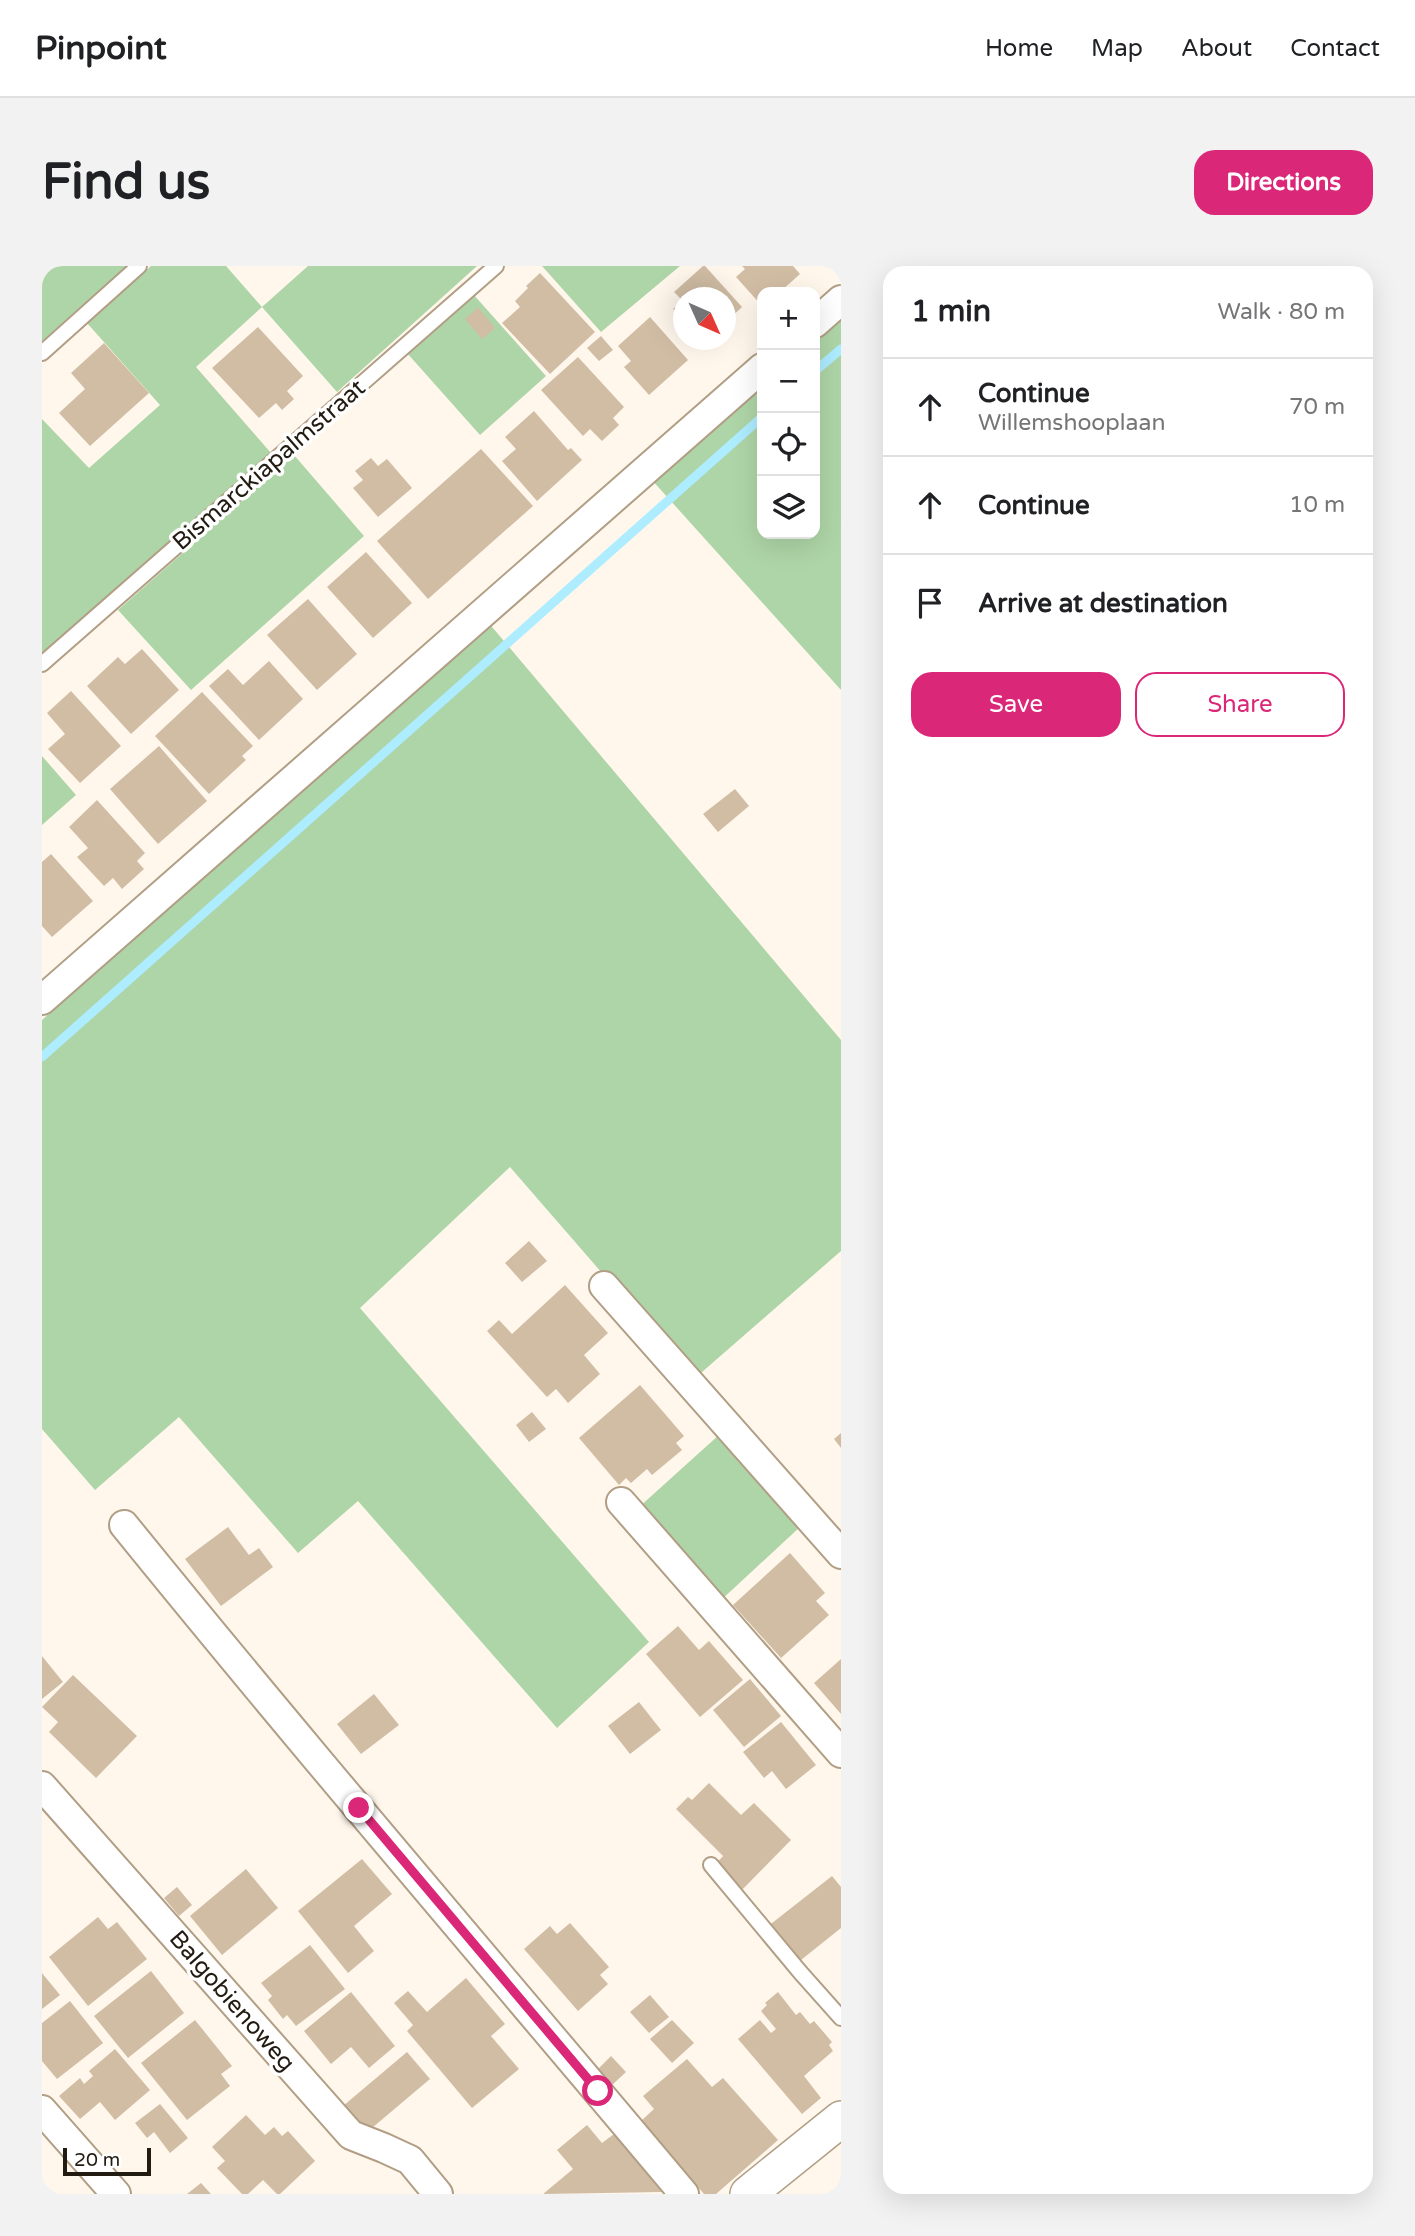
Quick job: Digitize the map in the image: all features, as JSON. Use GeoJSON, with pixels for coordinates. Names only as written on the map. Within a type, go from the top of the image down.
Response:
{"type":"FeatureCollection","features":[{"type":"Feature","properties":{"kind":"street"},"geometry":{"type":"LineString","coordinates":[[820,319],[841,300]]}},
{"type":"Feature","properties":{"kind":"street"},"geometry":{"type":"LineString","coordinates":[[42,1000],[757,372]]}},
{"type":"Feature","properties":{"kind":"street"},"geometry":{"type":"LineString","coordinates":[[604,1286],[841,1554]]}},
{"type":"Feature","properties":{"kind":"street"},"geometry":{"type":"LineString","coordinates":[[621,1502],[841,1753]]}},
{"type":"Feature","properties":{"kind":"street"},"geometry":{"type":"LineString","coordinates":[[124,1525],[259,1691],[684,2194]]}},
{"type":"Feature","properties":{"kind":"street","name":"Balgobienoweg"},"geometry":{"type":"LineString","coordinates":[[42,1786],[351,2136],[410,2160],[438,2194]]}},
{"type":"Feature","properties":{"kind":"street"},"geometry":{"type":"LineString","coordinates":[[42,2110],[116,2194]]}},
{"type":"Feature","properties":{"kind":"street"},"geometry":{"type":"LineString","coordinates":[[748,2194],[840,2121]]}},
{"type":"Feature","properties":{"kind":"lane"},"geometry":{"type":"LineString","coordinates":[[42,354],[139,266]]}},
{"type":"Feature","properties":{"kind":"lane","name":"Bismarckiapalmstraat"},"geometry":{"type":"LineString","coordinates":[[42,664],[496,266]]}},
{"type":"Feature","properties":{"kind":"lane"},"geometry":{"type":"LineString","coordinates":[[711,1865],[841,2018]]}},
{"type":"Feature","properties":{"kind":"green space"},"geometry":{"type":"Polygon","coordinates":[[[42,266],[129,266],[42,345],[42,266]]]}},
{"type":"Feature","properties":{"kind":"green space"},"geometry":{"type":"Polygon","coordinates":[[[151,266],[226,266],[262,307],[196,367],[271,453],[42,654],[42,419],[89,468],[160,405],[87,323],[151,266]]]}},
{"type":"Feature","properties":{"kind":"green space"},"geometry":{"type":"Polygon","coordinates":[[[308,266],[477,266],[337,392],[262,307],[308,266]]]}},
{"type":"Feature","properties":{"kind":"green space"},"geometry":{"type":"Polygon","coordinates":[[[542,266],[680,266],[601,332],[542,266]]]}},
{"type":"Feature","properties":{"kind":"green space"},"geometry":{"type":"Polygon","coordinates":[[[473,294],[546,376],[480,435],[407,353],[473,294]]]}},
{"type":"Feature","properties":{"kind":"green space"},"geometry":{"type":"Polygon","coordinates":[[[841,316],[841,690],[651,479],[757,389],[757,539],[820,539],[820,335],[841,316]]]}},
{"type":"Feature","properties":{"kind":"green space"},"geometry":{"type":"Polygon","coordinates":[[[294,455],[364,536],[191,690],[118,610],[294,455]]]}},
{"type":"Feature","properties":{"kind":"green space"},"geometry":{"type":"Polygon","coordinates":[[[487,621],[841,1040],[841,1251],[694,1379],[510,1167],[360,1308],[649,1642],[557,1728],[358,1501],[298,1553],[179,1417],[95,1490],[42,1429],[42,1020],[487,621]]]}},
{"type":"Feature","properties":{"kind":"green space"},"geometry":{"type":"Polygon","coordinates":[[[42,756],[76,795],[42,825],[42,756]]]}},
{"type":"Feature","properties":{"kind":"green space"},"geometry":{"type":"Polygon","coordinates":[[[720,1434],[801,1526],[719,1602],[638,1508],[720,1434]]]}},
{"type":"Feature","properties":{"kind":"building"},"geometry":{"type":"Polygon","coordinates":[[[705,266],[724,287],[680,287],[705,266]]]}},
{"type":"Feature","properties":{"kind":"building"},"geometry":{"type":"Polygon","coordinates":[[[742,266],[793,266],[800,274],[786,287],[757,287],[757,300],[736,277],[745,269],[742,266]]]}},
{"type":"Feature","properties":{"kind":"building"},"geometry":{"type":"Polygon","coordinates":[[[540,273],[595,332],[550,374],[502,323],[520,307],[515,301],[540,273]]]}},
{"type":"Feature","properties":{"kind":"building"},"geometry":{"type":"Polygon","coordinates":[[[736,300],[742,307],[736,313],[736,300]]]}},
{"type":"Feature","properties":{"kind":"building"},"geometry":{"type":"Polygon","coordinates":[[[478,307],[495,328],[482,339],[465,319],[478,307]]]}},
{"type":"Feature","properties":{"kind":"building"},"geometry":{"type":"Polygon","coordinates":[[[650,317],[673,343],[673,350],[679,350],[688,360],[649,395],[624,367],[631,361],[618,346],[650,317]]]}},
{"type":"Feature","properties":{"kind":"building"},"geometry":{"type":"Polygon","coordinates":[[[258,327],[303,376],[287,391],[294,399],[282,410],[276,403],[259,418],[212,368],[258,327]]]}},
{"type":"Feature","properties":{"kind":"building"},"geometry":{"type":"Polygon","coordinates":[[[601,336],[613,350],[599,361],[587,348],[601,336]]]}},
{"type":"Feature","properties":{"kind":"building"},"geometry":{"type":"Polygon","coordinates":[[[104,343],[149,393],[90,446],[59,413],[85,389],[71,373],[104,343]]]}},
{"type":"Feature","properties":{"kind":"building"},"geometry":{"type":"Polygon","coordinates":[[[578,357],[624,407],[613,418],[619,425],[602,441],[590,429],[583,436],[541,390],[578,357]]]}},
{"type":"Feature","properties":{"kind":"building"},"geometry":{"type":"Polygon","coordinates":[[[534,411],[568,450],[571,448],[582,460],[537,501],[502,461],[516,449],[505,437],[534,411]]]}},
{"type":"Feature","properties":{"kind":"building"},"geometry":{"type":"Polygon","coordinates":[[[481,449],[533,506],[428,599],[377,541],[481,449]]]}},
{"type":"Feature","properties":{"kind":"building"},"geometry":{"type":"Polygon","coordinates":[[[371,458],[378,466],[387,459],[412,488],[378,517],[353,488],[363,480],[355,471],[371,458]]]}},
{"type":"Feature","properties":{"kind":"building"},"geometry":{"type":"Polygon","coordinates":[[[366,552],[412,603],[373,638],[327,587],[366,552]]]}},
{"type":"Feature","properties":{"kind":"building"},"geometry":{"type":"Polygon","coordinates":[[[308,599],[357,654],[317,690],[267,635],[308,599]]]}},
{"type":"Feature","properties":{"kind":"building"},"geometry":{"type":"Polygon","coordinates":[[[142,649],[179,690],[131,734],[87,686],[118,657],[125,664],[142,649]]]}},
{"type":"Feature","properties":{"kind":"building"},"geometry":{"type":"Polygon","coordinates":[[[269,661],[303,699],[259,740],[209,686],[228,669],[243,685],[269,661]]]}},
{"type":"Feature","properties":{"kind":"building"},"geometry":{"type":"Polygon","coordinates":[[[71,691],[121,746],[80,783],[48,749],[65,734],[47,713],[71,691]]]}},
{"type":"Feature","properties":{"kind":"building"},"geometry":{"type":"Polygon","coordinates":[[[202,692],[253,746],[242,756],[246,760],[209,794],[155,736],[202,692]]]}},
{"type":"Feature","properties":{"kind":"building"},"geometry":{"type":"Polygon","coordinates":[[[159,746],[207,801],[158,844],[110,789],[159,746]]]}},
{"type":"Feature","properties":{"kind":"building"},"geometry":{"type":"Polygon","coordinates":[[[735,789],[749,806],[718,832],[703,814],[735,789]]]}},
{"type":"Feature","properties":{"kind":"building"},"geometry":{"type":"Polygon","coordinates":[[[97,800],[145,853],[137,861],[144,869],[122,889],[113,878],[104,886],[77,857],[88,848],[69,827],[97,800]]]}},
{"type":"Feature","properties":{"kind":"building"},"geometry":{"type":"Polygon","coordinates":[[[51,854],[93,901],[52,937],[42,926],[42,862],[51,854]]]}},
{"type":"Feature","properties":{"kind":"building"},"geometry":{"type":"Polygon","coordinates":[[[529,1241],[547,1261],[522,1282],[505,1263],[529,1241]]]}},
{"type":"Feature","properties":{"kind":"building"},"geometry":{"type":"Polygon","coordinates":[[[565,1285],[608,1333],[584,1355],[600,1374],[568,1403],[556,1389],[547,1397],[487,1331],[499,1320],[512,1334],[565,1285]]]}},
{"type":"Feature","properties":{"kind":"building"},"geometry":{"type":"Polygon","coordinates":[[[640,1385],[684,1436],[676,1443],[682,1450],[652,1475],[647,1469],[631,1483],[626,1478],[619,1485],[579,1438],[640,1385]]]}},
{"type":"Feature","properties":{"kind":"building"},"geometry":{"type":"Polygon","coordinates":[[[532,1412],[546,1429],[529,1442],[516,1425],[532,1412]]]}},
{"type":"Feature","properties":{"kind":"building"},"geometry":{"type":"Polygon","coordinates":[[[841,1433],[841,1448],[834,1439],[841,1433]]]}},
{"type":"Feature","properties":{"kind":"building"},"geometry":{"type":"Polygon","coordinates":[[[228,1527],[249,1555],[259,1548],[273,1567],[221,1606],[185,1559],[228,1527]]]}},
{"type":"Feature","properties":{"kind":"building"},"geometry":{"type":"Polygon","coordinates":[[[790,1553],[825,1593],[816,1601],[829,1615],[781,1658],[733,1605],[790,1553]]]}},
{"type":"Feature","properties":{"kind":"building"},"geometry":{"type":"Polygon","coordinates":[[[678,1626],[699,1650],[709,1641],[743,1680],[700,1717],[646,1654],[678,1626]]]}},
{"type":"Feature","properties":{"kind":"building"},"geometry":{"type":"Polygon","coordinates":[[[42,1656],[63,1682],[42,1699],[42,1656]]]}},
{"type":"Feature","properties":{"kind":"building"},"geometry":{"type":"Polygon","coordinates":[[[841,1659],[841,1714],[814,1683],[841,1659]]]}},
{"type":"Feature","properties":{"kind":"building"},"geometry":{"type":"Polygon","coordinates":[[[73,1675],[137,1736],[96,1778],[49,1732],[58,1722],[42,1707],[73,1675]]]}},
{"type":"Feature","properties":{"kind":"building"},"geometry":{"type":"Polygon","coordinates":[[[750,1679],[781,1716],[744,1747],[713,1710],[750,1679]]]}},
{"type":"Feature","properties":{"kind":"building"},"geometry":{"type":"Polygon","coordinates":[[[374,1694],[399,1725],[361,1754],[337,1724],[374,1694]]]}},
{"type":"Feature","properties":{"kind":"building"},"geometry":{"type":"Polygon","coordinates":[[[639,1702],[661,1730],[630,1754],[608,1726],[639,1702]]]}},
{"type":"Feature","properties":{"kind":"building"},"geometry":{"type":"Polygon","coordinates":[[[781,1722],[816,1765],[786,1789],[772,1771],[764,1778],[743,1752],[781,1722]]]}},
{"type":"Feature","properties":{"kind":"building"},"geometry":{"type":"Polygon","coordinates":[[[709,1783],[741,1815],[754,1803],[791,1840],[740,1892],[714,1866],[723,1856],[676,1809],[688,1797],[692,1800],[709,1783]]]}},
{"type":"Feature","properties":{"kind":"building"},"geometry":{"type":"Polygon","coordinates":[[[362,1859],[392,1894],[354,1926],[374,1951],[348,1973],[298,1911],[362,1859]]]}},
{"type":"Feature","properties":{"kind":"building"},"geometry":{"type":"Polygon","coordinates":[[[246,1869],[278,1908],[222,1955],[190,1916],[246,1869]]]}},
{"type":"Feature","properties":{"kind":"building"},"geometry":{"type":"Polygon","coordinates":[[[832,1876],[841,1887],[841,1928],[796,1964],[767,1927],[832,1876]]]}},
{"type":"Feature","properties":{"kind":"building"},"geometry":{"type":"Polygon","coordinates":[[[177,1887],[192,1905],[179,1916],[164,1898],[177,1887]]]}},
{"type":"Feature","properties":{"kind":"building"},"geometry":{"type":"Polygon","coordinates":[[[98,1917],[108,1929],[117,1922],[147,1959],[88,2006],[49,1957],[98,1917]]]}},
{"type":"Feature","properties":{"kind":"building"},"geometry":{"type":"Polygon","coordinates":[[[570,1923],[609,1967],[600,1975],[608,1984],[578,2011],[524,1949],[550,1926],[557,1934],[570,1923]]]}},
{"type":"Feature","properties":{"kind":"building"},"geometry":{"type":"Polygon","coordinates":[[[310,1945],[345,1989],[296,2026],[287,2015],[283,2019],[268,2000],[272,1996],[261,1983],[310,1945]]]}},
{"type":"Feature","properties":{"kind":"building"},"geometry":{"type":"Polygon","coordinates":[[[151,1971],[184,2013],[128,2058],[94,2016],[151,1971]]]}},
{"type":"Feature","properties":{"kind":"building"},"geometry":{"type":"Polygon","coordinates":[[[42,1973],[60,1995],[42,2009],[42,1973]]]}},
{"type":"Feature","properties":{"kind":"building"},"geometry":{"type":"Polygon","coordinates":[[[466,1978],[505,2024],[491,2036],[519,2069],[472,2108],[407,2031],[413,2025],[394,2003],[408,1991],[427,2012],[466,1978]]]}},
{"type":"Feature","properties":{"kind":"building"},"geometry":{"type":"Polygon","coordinates":[[[351,1992],[395,2046],[369,2068],[351,2047],[331,2064],[304,2031],[351,1992]]]}},
{"type":"Feature","properties":{"kind":"building"},"geometry":{"type":"Polygon","coordinates":[[[778,1992],[796,2015],[800,2012],[810,2024],[814,2021],[832,2042],[829,2045],[833,2051],[804,2076],[821,2098],[802,2114],[738,2039],[760,2020],[771,2033],[776,2029],[761,2011],[767,2005],[765,2003],[778,1992]]]}},
{"type":"Feature","properties":{"kind":"building"},"geometry":{"type":"Polygon","coordinates":[[[650,1995],[669,2017],[649,2033],[630,2012],[650,1995]]]}},
{"type":"Feature","properties":{"kind":"building"},"geometry":{"type":"Polygon","coordinates":[[[70,2001],[103,2043],[57,2079],[42,2061],[42,2023],[70,2001]]]}},
{"type":"Feature","properties":{"kind":"building"},"geometry":{"type":"Polygon","coordinates":[[[195,2020],[232,2066],[221,2074],[230,2086],[187,2120],[141,2063],[195,2020]]]}},
{"type":"Feature","properties":{"kind":"building"},"geometry":{"type":"Polygon","coordinates":[[[672,2020],[694,2043],[672,2063],[650,2039],[672,2020]]]}},
{"type":"Feature","properties":{"kind":"building"},"geometry":{"type":"Polygon","coordinates":[[[115,2049],[150,2090],[115,2120],[100,2102],[80,2119],[59,2096],[80,2078],[84,2084],[93,2076],[89,2071],[115,2049]]]}},
{"type":"Feature","properties":{"kind":"building"},"geometry":{"type":"Polygon","coordinates":[[[407,2052],[430,2079],[366,2133],[343,2106],[407,2052]]]}},
{"type":"Feature","properties":{"kind":"building"},"geometry":{"type":"Polygon","coordinates":[[[611,2056],[626,2072],[611,2086],[597,2070],[611,2056]]]}},
{"type":"Feature","properties":{"kind":"building"},"geometry":{"type":"Polygon","coordinates":[[[687,2059],[712,2087],[723,2078],[778,2140],[716,2194],[704,2194],[641,2121],[654,2109],[643,2096],[687,2059]]]}},
{"type":"Feature","properties":{"kind":"building"},"geometry":{"type":"Polygon","coordinates":[[[160,2104],[188,2138],[170,2153],[154,2132],[147,2138],[135,2123],[160,2104]]]}},
{"type":"Feature","properties":{"kind":"building"},"geometry":{"type":"Polygon","coordinates":[[[246,2115],[265,2135],[274,2127],[282,2136],[288,2131],[315,2161],[280,2194],[263,2180],[248,2194],[242,2194],[217,2168],[225,2161],[212,2147],[246,2115]]]}},
{"type":"Feature","properties":{"kind":"building"},"geometry":{"type":"Polygon","coordinates":[[[587,2125],[602,2143],[614,2134],[662,2192],[543,2194],[573,2169],[557,2150],[587,2125]]]}},
{"type":"Feature","properties":{"kind":"building"},"geometry":{"type":"Polygon","coordinates":[[[201,2183],[211,2194],[187,2194],[201,2183]]]}},
{"type":"Feature","properties":{"kind":"waterway"},"geometry":{"type":"LineString","coordinates":[[820,367],[841,349]]}},
{"type":"Feature","properties":{"kind":"waterway"},"geometry":{"type":"LineString","coordinates":[[42,1057],[757,421]]}},
{"type":"Feature","properties":{"kind":"route"},"geometry":{"type":"LineString","coordinates":[[359,1808],[598,2091]]}}]}
